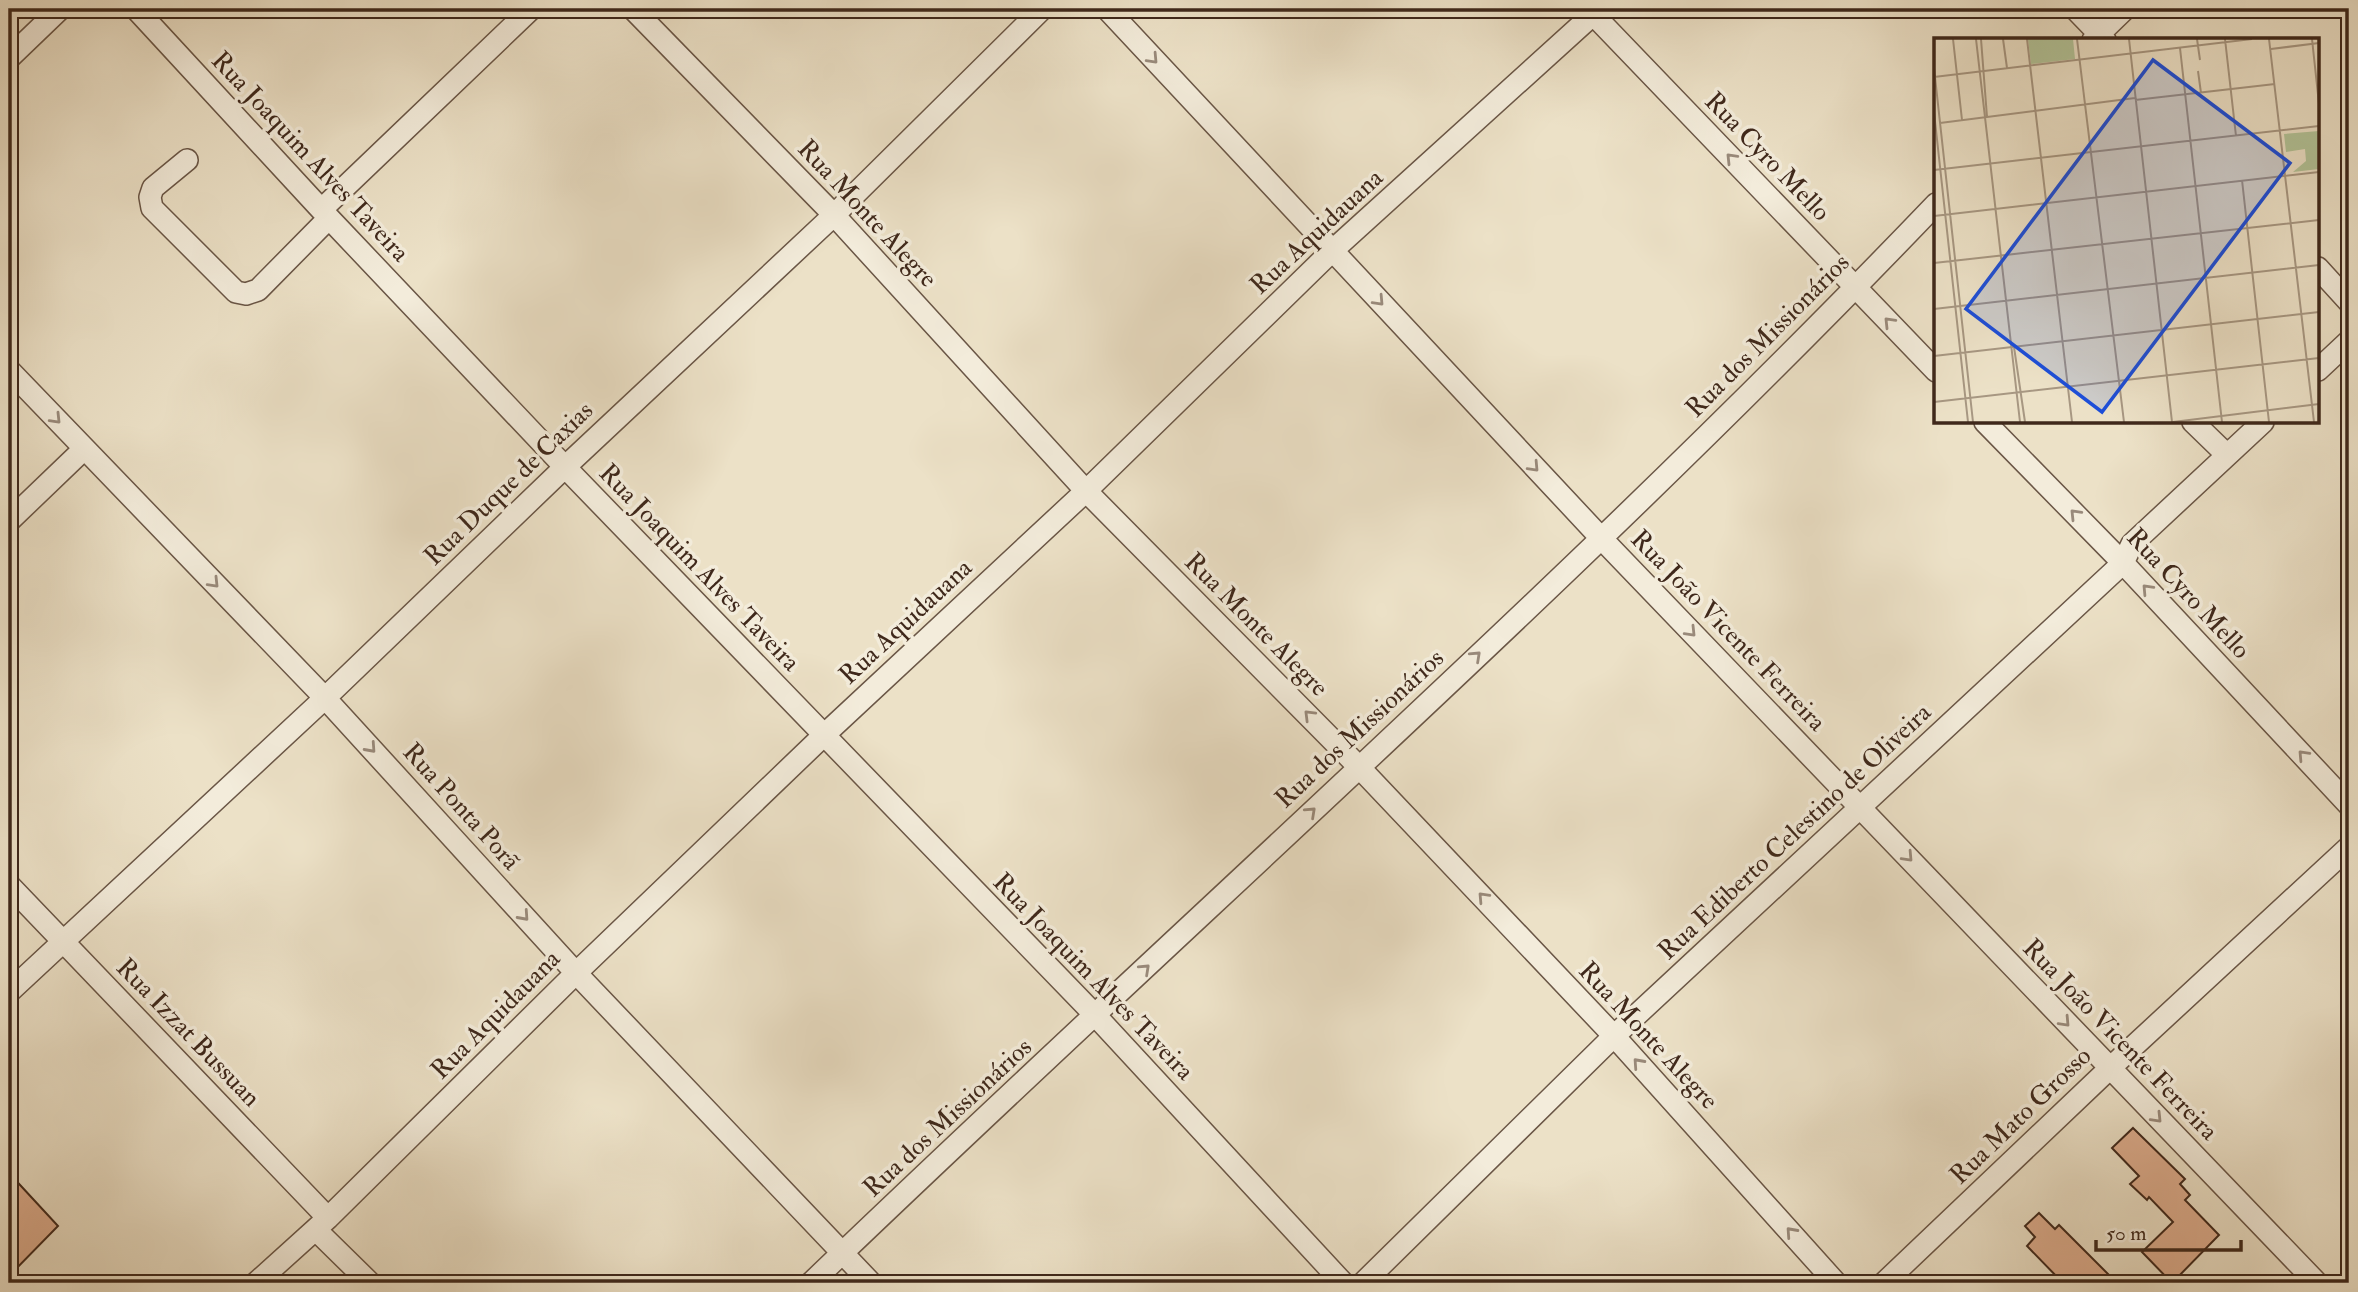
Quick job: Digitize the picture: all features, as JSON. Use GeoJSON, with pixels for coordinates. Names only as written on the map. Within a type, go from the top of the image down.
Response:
{"type":"FeatureCollection","features":[{"type":"Feature","properties":{"kind":"street"},"geometry":{"type":"LineString","coordinates":[[9,58],[60,9]]}},
{"type":"Feature","properties":{"kind":"street","name":"Rua Joaquim Alves Taveira"},"geometry":{"type":"LineString","coordinates":[[136,9],[325,214],[565,467],[1096,1016],[1343,1283]]}},
{"type":"Feature","properties":{"kind":"street"},"geometry":{"type":"LineString","coordinates":[[187,160],[153,188],[150,197],[152,208],[236,292],[246,294],[258,290],[325,214],[531,9]]}},
{"type":"Feature","properties":{"kind":"street","name":"Rua Monte Alegre"},"geometry":{"type":"LineString","coordinates":[[633,9],[834,215],[1086,491],[1359,767],[1614,1036],[1836,1283]]}},
{"type":"Feature","properties":{"kind":"street","name":"Rua Duque de Caxias"},"geometry":{"type":"LineString","coordinates":[[9,992],[325,698],[565,467],[834,215],[1042,9]]}},
{"type":"Feature","properties":{"kind":"street","name":"Rua João Vicente Ferreira"},"geometry":{"type":"LineString","coordinates":[[1107,9],[1601,538],[2317,1283]]}},
{"type":"Feature","properties":{"kind":"street"},"geometry":{"type":"LineString","coordinates":[[2075,9],[2099,38],[2125,9]]}},
{"type":"Feature","properties":{"kind":"street","name":"Rua Aquidauana"},"geometry":{"type":"LineString","coordinates":[[257,1283],[322,1224],[576,973],[823,736],[1086,491],[1332,251],[1594,11]]}},
{"type":"Feature","properties":{"kind":"street","name":"Rua Cyro Mello"},"geometry":{"type":"LineString","coordinates":[[1594,11],[1934,369]]}},
{"type":"Feature","properties":{"kind":"street","name":"Rua dos Missionários"},"geometry":{"type":"LineString","coordinates":[[811,1283],[1601,538],[1856,288],[1934,206]]}},
{"type":"Feature","properties":{"kind":"street"},"geometry":{"type":"LineString","coordinates":[[2320,270],[2349,302]]}},
{"type":"Feature","properties":{"kind":"street"},"geometry":{"type":"LineString","coordinates":[[2320,368],[2349,341]]}},
{"type":"Feature","properties":{"kind":"street","name":"Rua Ponta Porã"},"geometry":{"type":"LineString","coordinates":[[9,370],[325,698],[576,973],[872,1283]]}},
{"type":"Feature","properties":{"kind":"street","name":"Rua Cyro Mello"},"geometry":{"type":"LineString","coordinates":[[1987,424],[2123,563],[2349,805]]}},
{"type":"Feature","properties":{"kind":"street"},"geometry":{"type":"LineString","coordinates":[[2195,424],[2227,455]]}},
{"type":"Feature","properties":{"kind":"street","name":"Rua Ediberto Celestino de Oliveira"},"geometry":{"type":"LineString","coordinates":[[1363,1283],[1614,1036],[2123,563],[2132,544],[2261,424]]}},
{"type":"Feature","properties":{"kind":"street"},"geometry":{"type":"LineString","coordinates":[[9,521],[84,449]]}},
{"type":"Feature","properties":{"kind":"street","name":"Rua Mato Grosso"},"geometry":{"type":"LineString","coordinates":[[1884,1283],[2109,1069],[2349,847]]}},
{"type":"Feature","properties":{"kind":"street","name":"Rua Izzat Bussuan"},"geometry":{"type":"LineString","coordinates":[[9,885],[322,1224],[370,1283]]}},
{"type":"Feature","properties":{"kind":"building"},"geometry":{"type":"Polygon","coordinates":[[[2133,1128],[2185,1179],[2180,1184],[2190,1195],[2185,1200],[2219,1235],[2172,1283],[2142,1252],[2173,1222],[2149,1197],[2147,1200],[2130,1184],[2139,1176],[2112,1148],[2133,1128]]]}},
{"type":"Feature","properties":{"kind":"building"},"geometry":{"type":"Polygon","coordinates":[[[9,1173],[58,1226],[9,1276],[9,1173]]]}},
{"type":"Feature","properties":{"kind":"building"},"geometry":{"type":"Polygon","coordinates":[[[2039,1213],[2055,1229],[2059,1225],[2117,1283],[2063,1283],[2027,1246],[2035,1237],[2025,1226],[2039,1213]]]}}]}
